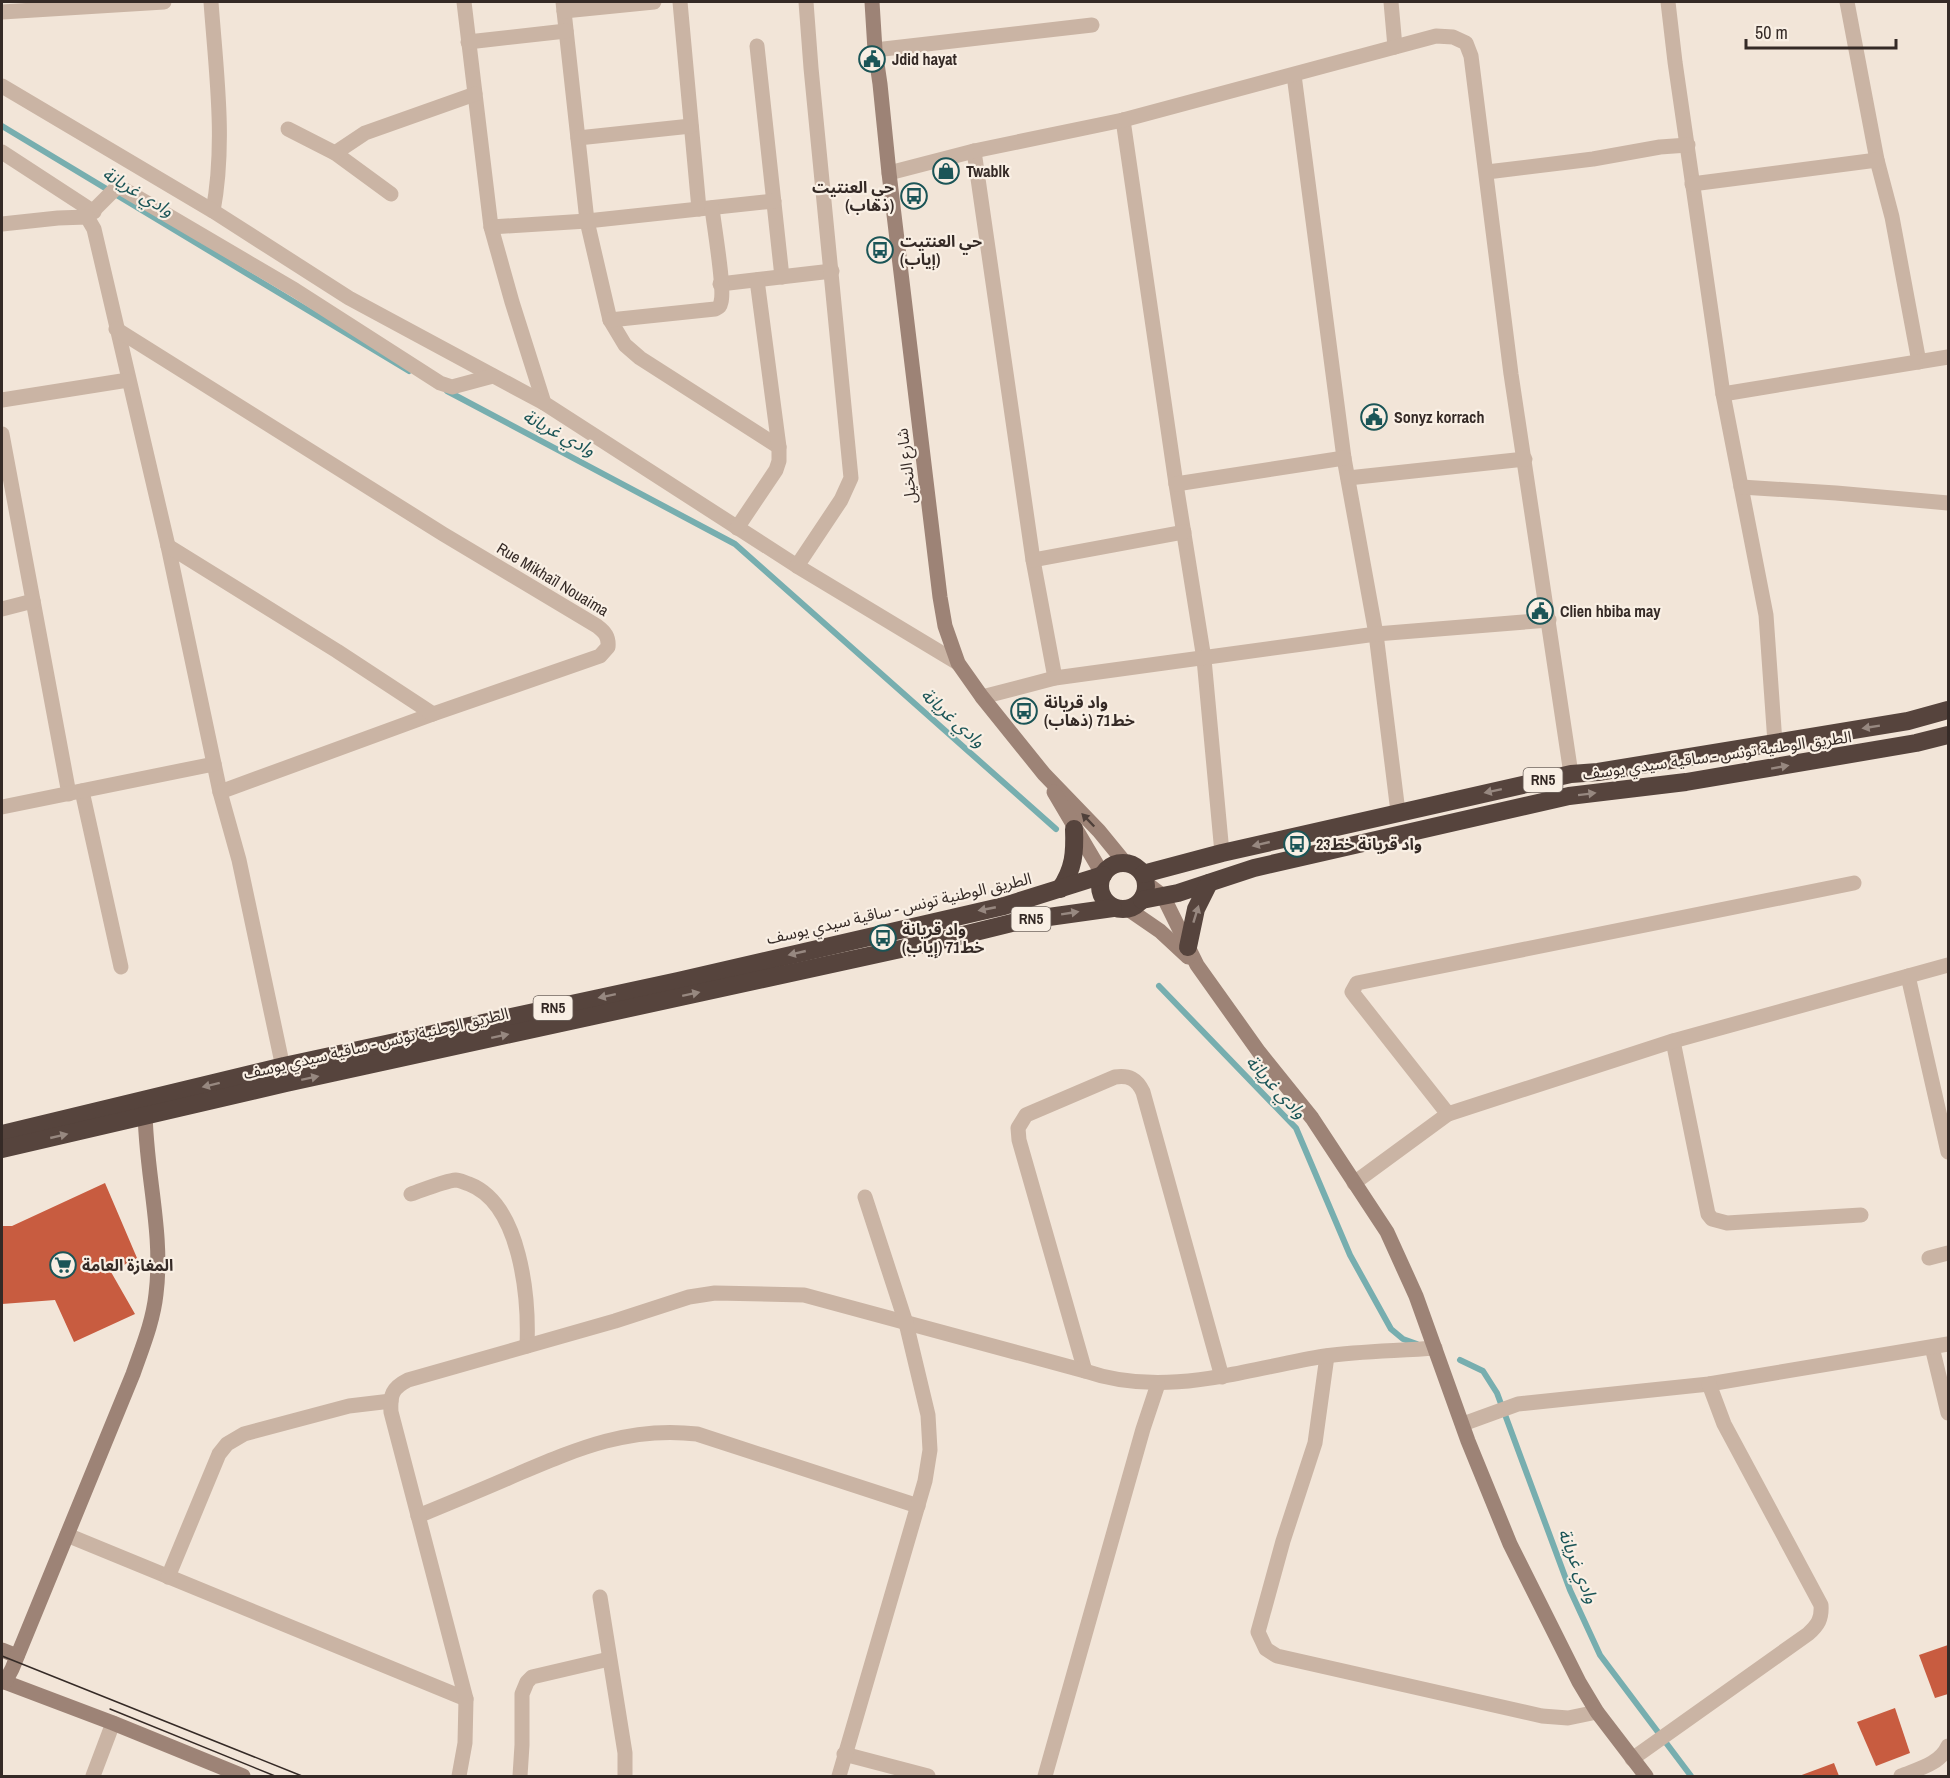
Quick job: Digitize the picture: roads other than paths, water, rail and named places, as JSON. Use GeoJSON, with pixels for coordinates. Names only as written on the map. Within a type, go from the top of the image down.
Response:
{"type":"FeatureCollection","features":[{"type":"Feature","properties":{"kind":"highway","name":"الطريق الوطنية تونس - ساقية سيدي يوسف"},"geometry":{"type":"LineString","coordinates":[[285,1075],[940,940],[1134,895],[1222,853],[1571,774],[1598,772],[1908,721],[1948,710]]}},
{"type":"Feature","properties":{"kind":"highway"},"geometry":{"type":"LineString","coordinates":[[1908,721],[1916,743]]}},
{"type":"Feature","properties":{"kind":"highway","name":"الطريق الوطنية تونس - ساقية سيدي يوسف"},"geometry":{"type":"LineString","coordinates":[[1134,895],[1163,896],[1254,868],[1569,796],[1686,782],[1916,743],[1948,735]]}},
{"type":"Feature","properties":{"kind":"highway"},"geometry":{"type":"LineString","coordinates":[[1060,889],[1068,878],[1074,862],[1074,829]]}},
{"type":"Feature","properties":{"kind":"highway","name":"RN5"},"geometry":{"type":"LineString","coordinates":[[1103,875],[1117,864],[1126,864]]}},
{"type":"Feature","properties":{"kind":"highway"},"geometry":{"type":"LineString","coordinates":[[1103,875],[1101,890],[1103,897],[1134,895],[1135,867],[1126,864]]}},
{"type":"Feature","properties":{"kind":"highway","name":"الطريق الوطنية تونس - ساقية سيدي يوسف"},"geometry":{"type":"LineString","coordinates":[[2,1149],[145,1109],[285,1075],[1004,906],[1103,875]]}},
{"type":"Feature","properties":{"kind":"highway"},"geometry":{"type":"LineString","coordinates":[[1188,947],[1196,909],[1209,883]]}},
{"type":"Feature","properties":{"kind":"highway","name":"الطريق الوطنية تونس - ساقية سيدي يوسف"},"geometry":{"type":"LineString","coordinates":[[2,1134],[145,1109]]}},
{"type":"Feature","properties":{"kind":"main road","name":"شارع النخيل"},"geometry":{"type":"LineString","coordinates":[[872,2],[889,173],[945,626],[958,663],[982,697],[1044,774],[1099,831],[1126,864]]}},
{"type":"Feature","properties":{"kind":"main road"},"geometry":{"type":"LineString","coordinates":[[1044,774],[1074,829],[1103,875]]}},
{"type":"Feature","properties":{"kind":"main road"},"geometry":{"type":"LineString","coordinates":[[1134,895],[1160,931],[1197,964]]}},
{"type":"Feature","properties":{"kind":"main road"},"geometry":{"type":"LineString","coordinates":[[1163,896],[1197,964],[1259,1052],[1312,1118],[1386,1232],[1416,1296],[1510,1544],[1579,1682],[1597,1712],[1646,1776]]}},
{"type":"Feature","properties":{"kind":"main road"},"geometry":{"type":"LineString","coordinates":[[145,1109],[157,1223],[156,1295],[150,1326],[67,1535],[17,1656],[3,1684],[114,1724],[243,1776]]}},
{"type":"Feature","properties":{"kind":"main road"},"geometry":{"type":"LineString","coordinates":[[2,1650],[17,1656]]}},
{"type":"Feature","properties":{"kind":"street"},"geometry":{"type":"LineString","coordinates":[[2,12],[164,2]]}},
{"type":"Feature","properties":{"kind":"street"},"geometry":{"type":"LineString","coordinates":[[211,2],[218,108],[219,182],[213,211]]}},
{"type":"Feature","properties":{"kind":"street"},"geometry":{"type":"LineString","coordinates":[[464,2],[491,227],[544,403]]}},
{"type":"Feature","properties":{"kind":"street"},"geometry":{"type":"LineString","coordinates":[[654,2],[563,6],[587,221],[610,320],[625,345],[640,358],[779,447]]}},
{"type":"Feature","properties":{"kind":"street"},"geometry":{"type":"LineString","coordinates":[[610,320],[715,309],[722,301],[691,126],[680,2]]}},
{"type":"Feature","properties":{"kind":"street"},"geometry":{"type":"LineString","coordinates":[[797,566],[841,500],[851,478],[806,2]]}},
{"type":"Feature","properties":{"kind":"street"},"geometry":{"type":"LineString","coordinates":[[1391,2],[1395,48]]}},
{"type":"Feature","properties":{"kind":"street"},"geometry":{"type":"LineString","coordinates":[[1668,2],[1723,394],[1766,615],[1775,743]]}},
{"type":"Feature","properties":{"kind":"street"},"geometry":{"type":"LineString","coordinates":[[1847,2],[1877,160],[1892,217],[1919,362]]}},
{"type":"Feature","properties":{"kind":"street"},"geometry":{"type":"LineString","coordinates":[[875,50],[1092,25]]}},
{"type":"Feature","properties":{"kind":"street"},"geometry":{"type":"LineString","coordinates":[[468,42],[566,31]]}},
{"type":"Feature","properties":{"kind":"street"},"geometry":{"type":"LineString","coordinates":[[889,173],[974,151],[1123,120],[1436,36],[1453,37],[1466,44],[1471,56],[1511,374],[1571,774]]}},
{"type":"Feature","properties":{"kind":"street"},"geometry":{"type":"LineString","coordinates":[[757,46],[782,277]]}},
{"type":"Feature","properties":{"kind":"street"},"geometry":{"type":"LineString","coordinates":[[1294,75],[1344,458],[1376,634],[1398,812]]}},
{"type":"Feature","properties":{"kind":"street"},"geometry":{"type":"LineString","coordinates":[[2,86],[213,211],[349,298],[544,403],[797,566],[958,663]]}},
{"type":"Feature","properties":{"kind":"street"},"geometry":{"type":"LineString","coordinates":[[335,153],[365,133],[476,94]]}},
{"type":"Feature","properties":{"kind":"street"},"geometry":{"type":"LineString","coordinates":[[1123,120],[1204,659],[1222,853]]}},
{"type":"Feature","properties":{"kind":"street"},"geometry":{"type":"LineString","coordinates":[[578,138],[691,126]]}},
{"type":"Feature","properties":{"kind":"street"},"geometry":{"type":"LineString","coordinates":[[288,129],[335,153],[391,194]]}},
{"type":"Feature","properties":{"kind":"street"},"geometry":{"type":"LineString","coordinates":[[1487,172],[1688,145]]}},
{"type":"Feature","properties":{"kind":"street"},"geometry":{"type":"LineString","coordinates":[[974,151],[1033,560],[1055,678]]}},
{"type":"Feature","properties":{"kind":"street"},"geometry":{"type":"LineString","coordinates":[[2,152],[90,215],[98,240],[116,329],[168,546],[220,792],[239,860],[285,1075]]}},
{"type":"Feature","properties":{"kind":"street"},"geometry":{"type":"LineString","coordinates":[[1692,184],[1877,160]]}},
{"type":"Feature","properties":{"kind":"street"},"geometry":{"type":"LineString","coordinates":[[2,224],[90,215],[118,186],[133,164]]}},
{"type":"Feature","properties":{"kind":"street"},"geometry":{"type":"LineString","coordinates":[[118,186],[295,290],[440,383],[452,387],[493,376]]}},
{"type":"Feature","properties":{"kind":"street"},"geometry":{"type":"LineString","coordinates":[[491,227],[587,221],[774,201]]}},
{"type":"Feature","properties":{"kind":"street"},"geometry":{"type":"LineString","coordinates":[[720,284],[832,271]]}},
{"type":"Feature","properties":{"kind":"street"},"geometry":{"type":"LineString","coordinates":[[737,528],[776,470],[779,461],[757,280]]}},
{"type":"Feature","properties":{"kind":"street","name":"Rue Mikhaïl Nouaima"},"geometry":{"type":"LineString","coordinates":[[116,329],[443,534],[606,633],[608,647],[600,656],[220,792]]}},
{"type":"Feature","properties":{"kind":"street"},"geometry":{"type":"LineString","coordinates":[[1723,394],[1948,357]]}},
{"type":"Feature","properties":{"kind":"street"},"geometry":{"type":"LineString","coordinates":[[2,400],[128,380]]}},
{"type":"Feature","properties":{"kind":"street"},"geometry":{"type":"LineString","coordinates":[[2,434],[33,601],[75,793],[121,967]]}},
{"type":"Feature","properties":{"kind":"street"},"geometry":{"type":"LineString","coordinates":[[1176,484],[1344,458]]}},
{"type":"Feature","properties":{"kind":"street"},"geometry":{"type":"LineString","coordinates":[[1348,478],[1525,459]]}},
{"type":"Feature","properties":{"kind":"street"},"geometry":{"type":"LineString","coordinates":[[1741,487],[1948,503]]}},
{"type":"Feature","properties":{"kind":"street"},"geometry":{"type":"LineString","coordinates":[[1033,560],[1184,532]]}},
{"type":"Feature","properties":{"kind":"street"},"geometry":{"type":"LineString","coordinates":[[168,546],[337,651],[433,714]]}},
{"type":"Feature","properties":{"kind":"street"},"geometry":{"type":"LineString","coordinates":[[2,609],[33,601]]}},
{"type":"Feature","properties":{"kind":"street"},"geometry":{"type":"LineString","coordinates":[[982,697],[1055,678],[1376,634],[1549,620]]}},
{"type":"Feature","properties":{"kind":"street"},"geometry":{"type":"LineString","coordinates":[[2,807],[214,764]]}},
{"type":"Feature","properties":{"kind":"street"},"geometry":{"type":"LineString","coordinates":[[1448,1114],[1354,996],[1352,992],[1357,983],[1854,883]]}},
{"type":"Feature","properties":{"kind":"street"},"geometry":{"type":"LineString","coordinates":[[1354,1182],[1448,1114],[1673,1041],[1948,965]]}},
{"type":"Feature","properties":{"kind":"street"},"geometry":{"type":"LineString","coordinates":[[1908,976],[1948,1152]]}},
{"type":"Feature","properties":{"kind":"street"},"geometry":{"type":"LineString","coordinates":[[1673,1041],[1708,1214],[1712,1219],[1727,1223],[1861,1215]]}},
{"type":"Feature","properties":{"kind":"street"},"geometry":{"type":"LineString","coordinates":[[1085,1371],[1019,1140],[1018,1128],[1026,1115],[1115,1077],[1125,1076],[1139,1083],[1143,1092],[1222,1377]]}},
{"type":"Feature","properties":{"kind":"street"},"geometry":{"type":"LineString","coordinates":[[411,1194],[457,1180],[479,1188],[490,1198],[509,1228],[522,1266],[528,1318],[527,1346]]}},
{"type":"Feature","properties":{"kind":"street"},"geometry":{"type":"LineString","coordinates":[[838,1776],[918,1506],[930,1450],[928,1414],[906,1323],[865,1197]]}},
{"type":"Feature","properties":{"kind":"street"},"geometry":{"type":"LineString","coordinates":[[1929,1258],[1948,1253]]}},
{"type":"Feature","properties":{"kind":"street"},"geometry":{"type":"LineString","coordinates":[[459,1776],[465,1743],[466,1699],[391,1412],[390,1401],[398,1385],[408,1380],[615,1321],[689,1297],[715,1293],[804,1295],[1107,1378],[1158,1384],[1222,1377],[1327,1356],[1436,1348]]}},
{"type":"Feature","properties":{"kind":"street"},"geometry":{"type":"LineString","coordinates":[[1463,1424],[1518,1404],[1708,1383],[1948,1344]]}},
{"type":"Feature","properties":{"kind":"street"},"geometry":{"type":"LineString","coordinates":[[1932,1347],[1948,1413]]}},
{"type":"Feature","properties":{"kind":"street"},"geometry":{"type":"LineString","coordinates":[[1327,1356],[1315,1443],[1282,1541],[1258,1632],[1266,1649],[1276,1656],[1542,1716],[1568,1718],[1597,1712]]}},
{"type":"Feature","properties":{"kind":"street"},"geometry":{"type":"LineString","coordinates":[[1632,1759],[1808,1634],[1817,1626],[1821,1614],[1821,1605],[1724,1424],[1708,1383]]}},
{"type":"Feature","properties":{"kind":"street"},"geometry":{"type":"LineString","coordinates":[[1045,1776],[1143,1429],[1158,1384]]}},
{"type":"Feature","properties":{"kind":"street"},"geometry":{"type":"LineString","coordinates":[[168,1577],[219,1454],[227,1444],[244,1434],[349,1406],[390,1401]]}},
{"type":"Feature","properties":{"kind":"street"},"geometry":{"type":"LineString","coordinates":[[418,1516],[579,1448],[616,1437],[675,1431],[697,1434],[918,1506]]}},
{"type":"Feature","properties":{"kind":"street"},"geometry":{"type":"LineString","coordinates":[[67,1535],[466,1699]]}},
{"type":"Feature","properties":{"kind":"street"},"geometry":{"type":"LineString","coordinates":[[600,1597],[625,1753],[625,1776]]}},
{"type":"Feature","properties":{"kind":"street"},"geometry":{"type":"LineString","coordinates":[[520,1776],[522,1694],[527,1682],[532,1677],[609,1659]]}},
{"type":"Feature","properties":{"kind":"street"},"geometry":{"type":"LineString","coordinates":[[93,1776],[114,1724]]}},
{"type":"Feature","properties":{"kind":"street"},"geometry":{"type":"LineString","coordinates":[[1901,1776],[1943,1756],[1948,1746]]}},
{"type":"Feature","properties":{"kind":"street"},"geometry":{"type":"LineString","coordinates":[[844,1754],[928,1776]]}},
{"type":"Feature","properties":{"kind":"waterway","name":"وادي غريانة"},"geometry":{"type":"LineString","coordinates":[[2,126],[409,371]]}},
{"type":"Feature","properties":{"kind":"waterway","name":"وادي غريانة"},"geometry":{"type":"LineString","coordinates":[[447,391],[735,544],[1056,829]]}},
{"type":"Feature","properties":{"kind":"waterway","name":"وادي غريانة"},"geometry":{"type":"LineString","coordinates":[[1159,986],[1296,1128],[1350,1255],[1391,1329],[1403,1339],[1417,1344]]}},
{"type":"Feature","properties":{"kind":"waterway","name":"وادي غريانة"},"geometry":{"type":"LineString","coordinates":[[1460,1360],[1483,1371],[1497,1393],[1570,1590],[1600,1655],[1691,1776]]}},
{"type":"Feature","properties":{"kind":"tram line"},"geometry":{"type":"LineString","coordinates":[[2,1656],[302,1776]]}},
{"type":"Feature","properties":{"kind":"tram line"},"geometry":{"type":"LineString","coordinates":[[110,1709],[275,1776]]}},
{"type":"Feature","properties":{"kind":"place","name":"Jdid hayat"},"geometry":{"type":"Point","coordinates":[872,59]}},
{"type":"Feature","properties":{"kind":"place","name":"Twablk"},"geometry":{"type":"Point","coordinates":[946,171]}},
{"type":"Feature","properties":{"kind":"place","name":"حي العنتيت (ذهاب)"},"geometry":{"type":"Point","coordinates":[914,196]}},
{"type":"Feature","properties":{"kind":"place","name":"حي العنتيت (إياب)"},"geometry":{"type":"Point","coordinates":[880,250]}},
{"type":"Feature","properties":{"kind":"place","name":"Sonyz korrach"},"geometry":{"type":"Point","coordinates":[1374,417]}},
{"type":"Feature","properties":{"kind":"place","name":"Clien hbiba may"},"geometry":{"type":"Point","coordinates":[1540,611]}},
{"type":"Feature","properties":{"kind":"place","name":"واد قريانة خط71 (ذهاب)"},"geometry":{"type":"Point","coordinates":[1024,711]}},
{"type":"Feature","properties":{"kind":"place","name":"واد قريانة خط23"},"geometry":{"type":"Point","coordinates":[1297,844]}},
{"type":"Feature","properties":{"kind":"place","name":"واد قريانة خط71 (إياب)"},"geometry":{"type":"Point","coordinates":[883,938]}},
{"type":"Feature","properties":{"kind":"place","name":"المغازة العامة"},"geometry":{"type":"Point","coordinates":[63,1265]}}]}
